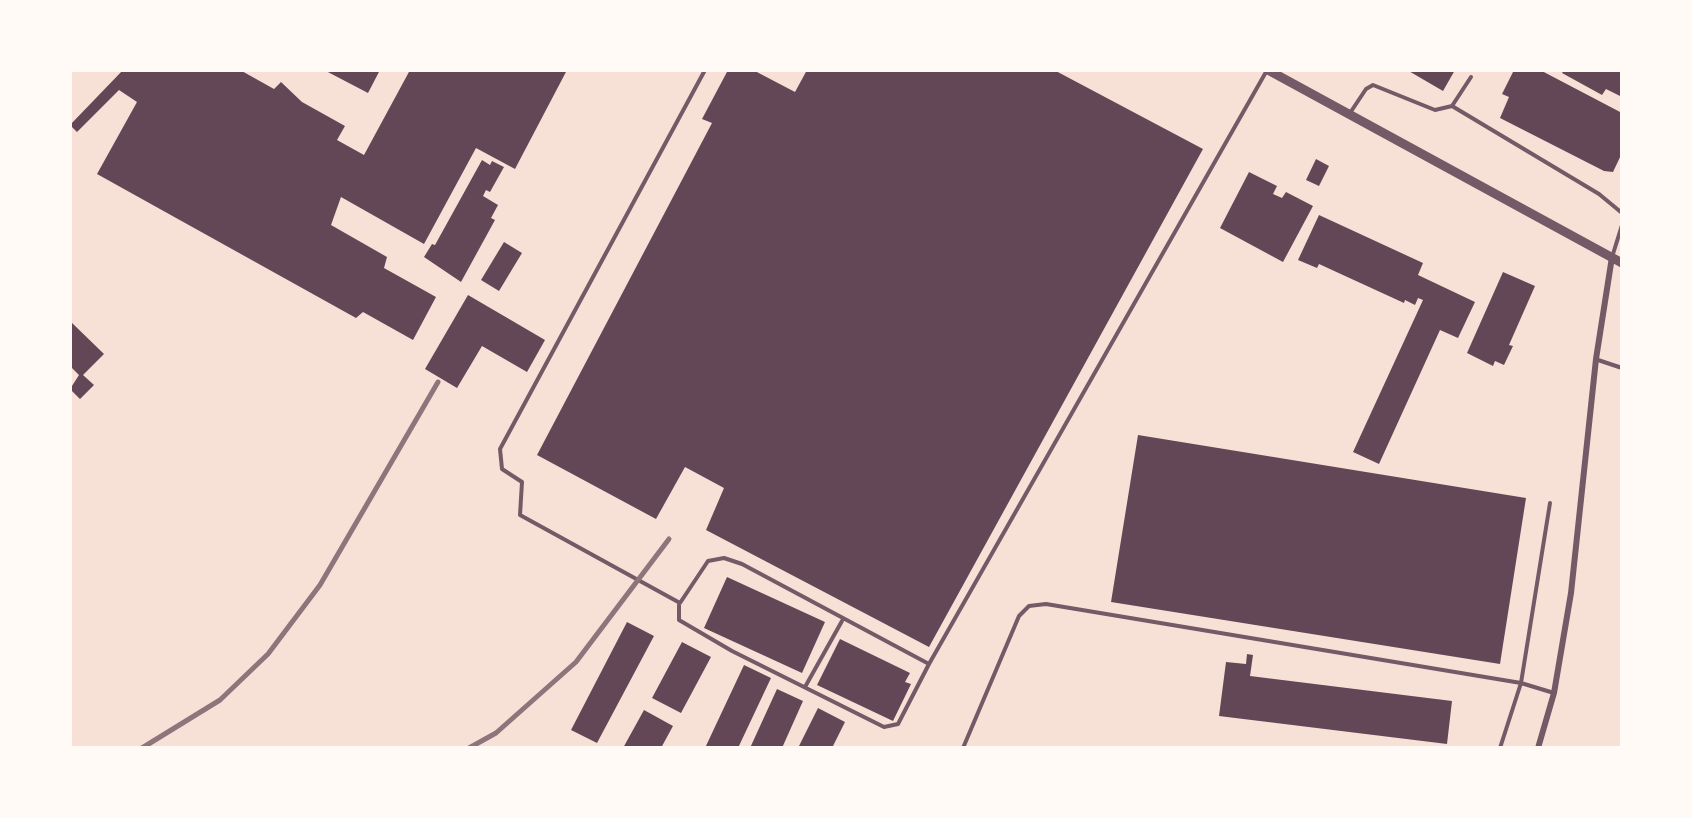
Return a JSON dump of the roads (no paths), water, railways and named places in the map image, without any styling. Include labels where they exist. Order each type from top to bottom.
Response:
[{"type":"street","points":[[1268,70],[1617,260],[1596,359],[1571,592],[1554,693],[1538,748]]},
{"type":"lane","points":[[680,603],[520,515],[522,482],[502,469],[499,458],[704,70]]},
{"type":"lane","points":[[929,664],[724,558],[708,561],[680,603],[678,620],[732,651],[862,717],[892,728],[898,724],[1268,70]]},
{"type":"lane","points":[[1350,113],[1373,84],[1435,110],[1452,106],[1471,77]]},
{"type":"lane","points":[[1452,106],[1599,194],[1622,213]]},
{"type":"lane","points":[[1617,260],[1622,225]]},
{"type":"lane","points":[[1596,359],[1622,368]]},
{"type":"lane","points":[[1500,748],[1522,683],[1550,504]]},
{"type":"lane","points":[[963,748],[1019,616],[1029,606],[1046,604],[1522,683],[1554,693]]},
{"type":"lane","points":[[806,687],[842,620]]},
{"type":"railway","points":[[142,748],[220,700],[268,654],[320,585],[438,382]]},
{"type":"railway","points":[[469,748],[496,733],[576,662],[669,539]]}]
